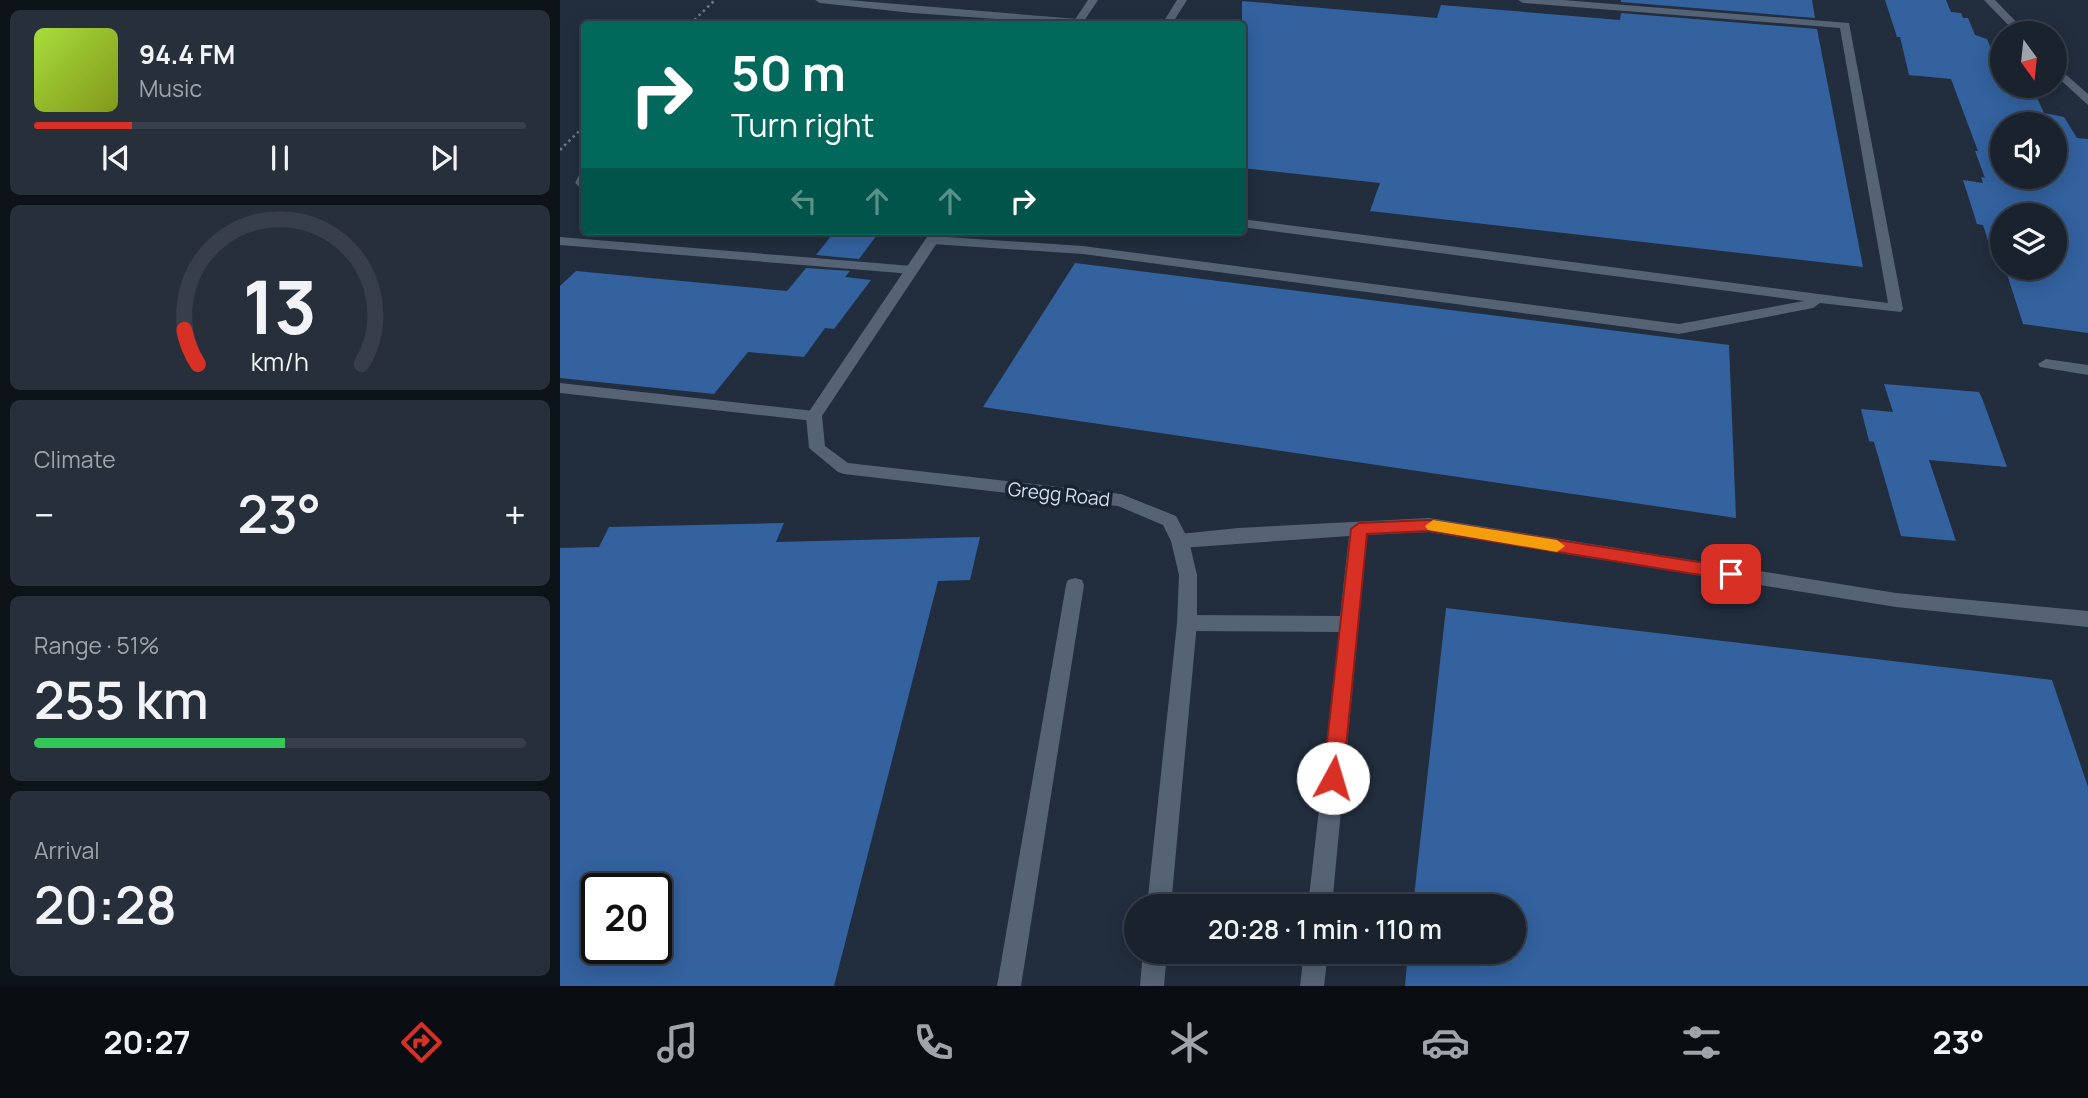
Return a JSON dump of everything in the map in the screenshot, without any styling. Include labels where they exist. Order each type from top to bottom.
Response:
[{"type":"street","points":[[820,0],[1052,21]]},
{"type":"street","points":[[1078,21],[1093,0]]},
{"type":"street","points":[[1169,21],[1182,0]]},
{"type":"street","points":[[1246,224],[1896,309],[1845,25],[1523,0]]},
{"type":"street","points":[[1989,0],[2010,21]]},
{"type":"street","points":[[2067,80],[2088,101]]},
{"type":"street","points":[[560,388],[814,416],[935,236],[1083,250],[1679,329],[1831,301]]},
{"type":"street","points":[[560,241],[912,270]]},
{"type":"street","points":[[2046,364],[2088,370]]},
{"type":"street","name":"Gregg Road","points":[[814,416],[817,448],[844,468],[1121,500],[1170,521],[1180,541],[1188,575],[1187,623],[1161,894]]},
{"type":"street","points":[[1180,541],[1238,535],[1429,526],[1896,600],[2088,619]]},
{"type":"street","points":[[1321,894],[1359,529]]},
{"type":"street","points":[[1009,986],[1075,585]]},
{"type":"street","points":[[1187,623],[1349,624]]},
{"type":"street","points":[[1152,986],[1154,964]]},
{"type":"street","points":[[1312,986],[1315,964]]},
{"type":"path","points":[[693,21],[715,0]]},
{"type":"path","points":[[560,150],[581,129]]},
{"type":"building","points":[[1812,0],[1815,18],[1621,2]]},
{"type":"building","points":[[1885,0],[1946,0],[1951,12],[1961,13],[1963,18],[1968,18],[1975,35],[1987,39],[1990,46],[1990,98],[2037,98],[2044,112],[1990,112],[1990,189],[2067,189],[2067,122],[2077,138],[2088,139],[2088,333],[2023,324],[2009,280],[2067,280],[2067,203],[1990,203],[1990,247],[1983,225],[1977,224],[1963,180],[1983,183],[1981,177],[1985,178],[1975,151],[1978,151],[1951,79],[1909,75],[1900,37],[1897,37]]},
{"type":"building","points":[[1242,1],[1437,18],[1441,5],[1620,20],[1621,13],[1817,29],[1863,267],[1370,211],[1380,183],[1246,168],[1246,21],[1242,21]]},
{"type":"building","points":[[832,235],[877,235],[859,259],[816,255]]},
{"type":"building","points":[[1075,263],[1729,345],[1736,518],[983,407]]},
{"type":"building","points":[[806,268],[850,271],[845,277],[871,280],[834,329],[825,328],[804,357],[748,352],[714,394],[560,378],[560,286],[576,271],[787,291]]},
{"type":"building","points":[[1884,384],[1979,392],[1982,398],[2007,467],[1929,460],[1956,541],[1901,536],[1874,442],[1869,441],[1861,409],[1893,412]]},
{"type":"building","points":[[784,523],[776,542],[980,537],[970,580],[938,581],[834,986],[560,986],[560,548],[599,547],[609,527]]},
{"type":"building","points":[[1446,608],[2052,680],[2088,787],[2088,986],[1405,986],[1407,964],[1526,964],[1526,894],[1414,894]]},
{"type":"slow traffic","points":[[1433,526],[1557,546]]},
{"type":"route","points":[[1333,778],[1359,529],[1429,526],[1731,574]]}]
